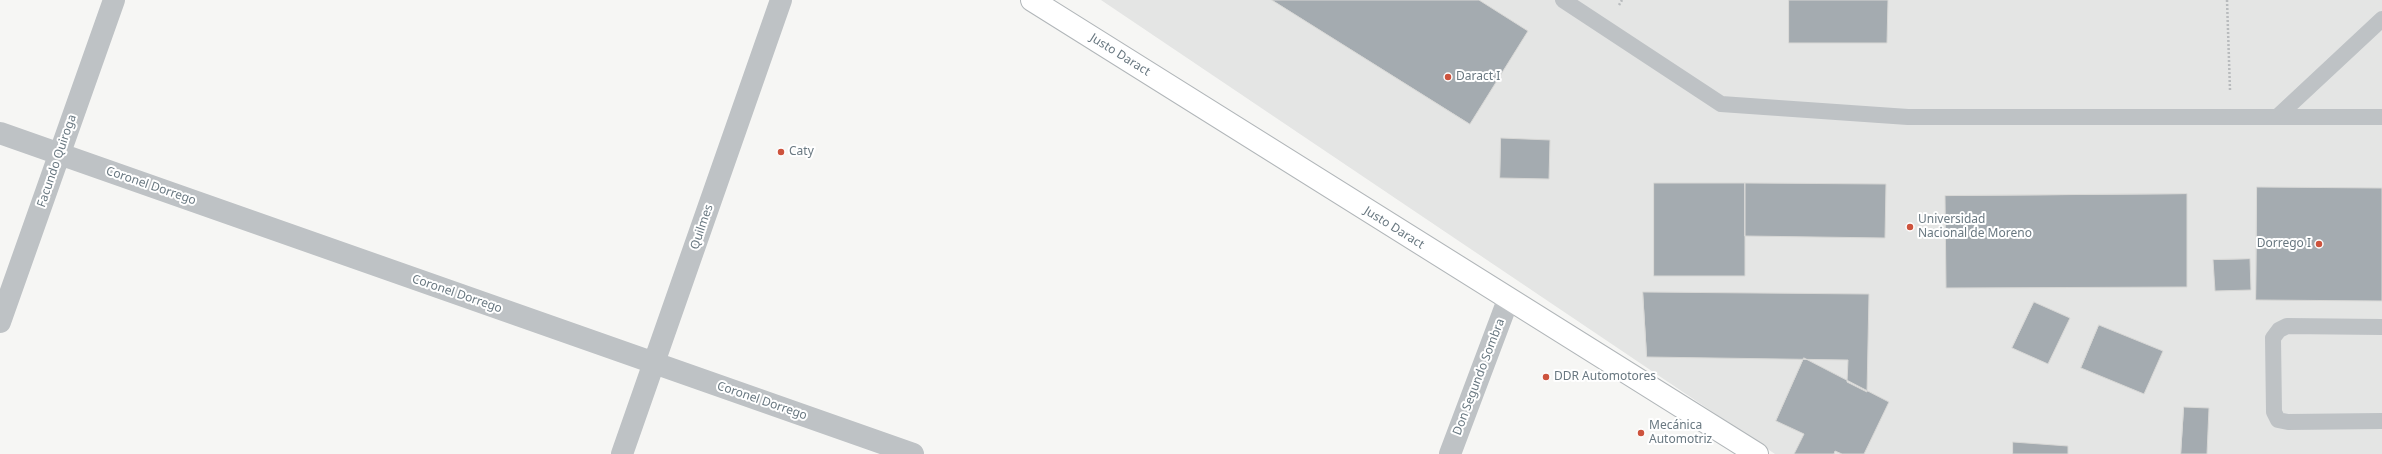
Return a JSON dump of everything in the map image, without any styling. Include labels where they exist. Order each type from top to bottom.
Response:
[{"type":"street","name":"Facundo Quiroga","points":[[0,322],[114,0]]},
{"type":"street","name":"Quilmes","points":[[622,454],[781,0]]},
{"type":"street","name":"Justo Daract","points":[[1032,0],[1508,300],[1757,454]]},
{"type":"street","name":"Coronel Dorrego","points":[[0,133],[913,454]]},
{"type":"street","name":"Don Segundo Sombra","points":[[1450,454],[1508,300]]},
{"type":"lane","points":[[1563,0],[1721,104],[1908,116],[2382,117]]},
{"type":"lane","points":[[2277,117],[2382,19]]},
{"type":"lane","points":[[2382,328],[2287,326],[2279,330],[2273,338],[2274,412],[2278,420],[2288,422],[2382,421]]},
{"type":"path","points":[[2226,0],[2231,117]]},
{"type":"shaded area","name":"Universidad Nacional de Moreno","points":[[1101,0],[2382,0],[2382,454],[1775,454]]},
{"type":"building","name":"Daract I","points":[[1272,0],[1479,0],[1528,31],[1470,124]]},
{"type":"building","points":[[1789,0],[1888,0],[1887,43],[1789,43]]},
{"type":"building","points":[[1501,138],[1550,140],[1549,179],[1500,178]]},
{"type":"building","points":[[1654,183],[1745,183],[1745,276],[1654,276]]},
{"type":"building","points":[[1745,183],[1886,184],[1885,238],[1745,236]]},
{"type":"building","name":"Dorrego I","points":[[2257,187],[2382,188],[2382,301],[2256,300]]},
{"type":"building","points":[[2187,194],[2187,287],[1946,288],[1945,196]]},
{"type":"building","points":[[2250,259],[2251,290],[2215,291],[2213,260]]},
{"type":"building","points":[[1643,292],[1869,294],[1867,392],[1847,382],[1848,360],[1647,357]]},
{"type":"building","points":[[2034,302],[2070,318],[2048,364],[2012,348]]},
{"type":"building","points":[[2099,325],[2163,351],[2144,394],[2081,368]]},
{"type":"building","points":[[1804,358],[1889,402],[1864,454],[1842,454],[1835,451],[1834,454],[1794,454],[1804,434],[1776,421]]},
{"type":"building","points":[[2184,407],[2209,408],[2207,454],[2181,454]]},
{"type":"building","points":[[2013,442],[2068,446],[2068,454],[2013,454]]},
{"type":"place","name":"Daract I","points":[[1448,77]]},
{"type":"place","name":"Caty","points":[[781,152]]},
{"type":"place","name":"Universidad Nacional de Moreno","points":[[1910,227]]},
{"type":"place","name":"Dorrego I","points":[[2319,244]]},
{"type":"place","name":"DDR Automotores","points":[[1546,377]]},
{"type":"place","name":"Mecánica Automotriz","points":[[1641,433]]}]
